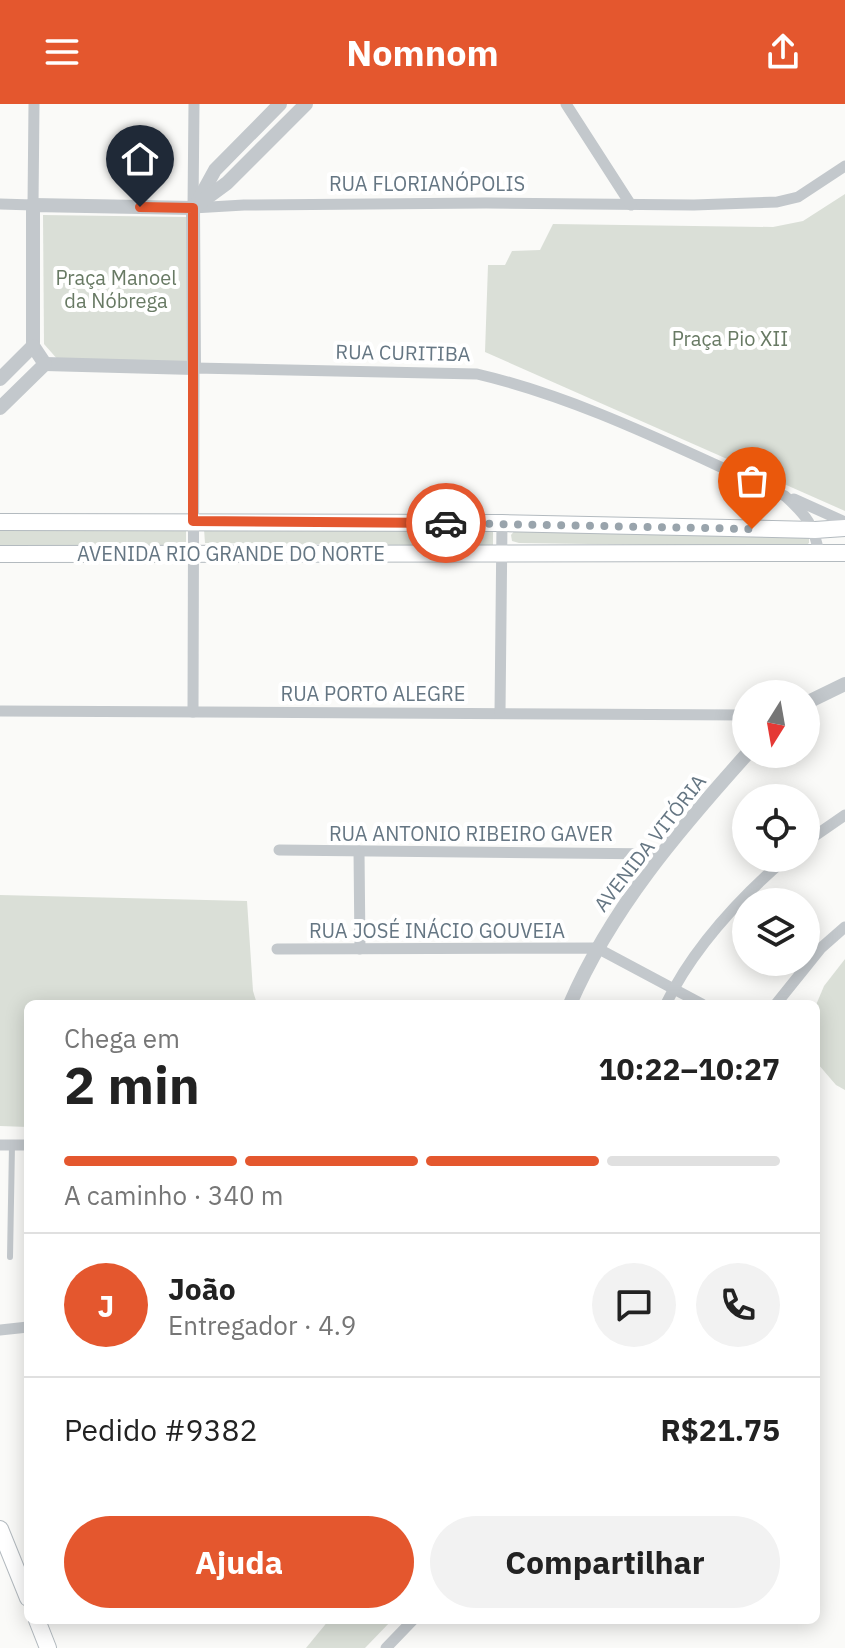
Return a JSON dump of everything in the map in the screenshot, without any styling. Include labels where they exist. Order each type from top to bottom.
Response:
[{"type":"main road","name":"AVENIDA RIO GRANDE DO NORTE","points":[[0,522],[502,523],[815,530],[845,525]]},
{"type":"main road","name":"AVENIDA RIO GRANDE DO NORTE","points":[[0,554],[845,553]]},
{"type":"main road","points":[[0,1529],[24,1588]]},
{"type":"main road","points":[[39,1624],[48,1648]]},
{"type":"street","points":[[0,408],[45,364],[33,346],[34,104]]},
{"type":"street","points":[[193,712],[194,104]]},
{"type":"street","points":[[193,208],[215,170],[280,104]]},
{"type":"street","points":[[193,208],[227,183],[306,104]]},
{"type":"street","points":[[566,104],[631,205]]},
{"type":"street","name":"RUA FLORIANÓPOLIS","points":[[0,204],[193,208],[471,203],[746,203],[791,199],[845,166]]},
{"type":"street","points":[[0,379],[33,346]]},
{"type":"street","name":"RUA CURITIBA","points":[[45,364],[477,374],[523,385],[785,496],[800,509],[815,530]]},
{"type":"street","points":[[785,496],[845,525]]},
{"type":"street","points":[[500,712],[502,523]]},
{"type":"street","points":[[815,530],[819,554]]},
{"type":"street","points":[[820,696],[845,684]]},
{"type":"street","name":"RUA PORTO ALEGRE","points":[[0,711],[732,715]]},
{"type":"street","name":"AVENIDA VITÓRIA","points":[[572,1000],[597,948],[631,894],[735,768]]},
{"type":"street","points":[[820,832],[845,815]]},
{"type":"street","name":"RUA ANTONIO RIBEIRO GAVER","points":[[279,850],[662,854]]},
{"type":"street","points":[[359,851],[360,949]]},
{"type":"street","points":[[668,1000],[730,913],[772,872]]},
{"type":"street","points":[[779,1000],[821,948],[845,927]]},
{"type":"street","points":[[597,948],[695,1000]]},
{"type":"street","name":"RUA JOSÉ INÁCIO GOUVEIA","points":[[277,949],[597,948]]},
{"type":"street","points":[[0,1330],[24,1327]]},
{"type":"street","points":[[386,1648],[409,1624]]},
{"type":"lane","points":[[6,1145],[10,1257]]},
{"type":"green space","name":"Praça Pio XII","points":[[845,194],[845,511],[485,352],[488,265],[505,265],[512,251],[540,250],[553,224],[773,227],[803,221]]},
{"type":"green space","name":"Praça Manoel da Nóbrega","points":[[43,215],[187,217],[189,364],[59,361],[44,344]]},
{"type":"green space","points":[[0,527],[186,527],[186,545],[0,545]]},
{"type":"green space","points":[[493,527],[493,546],[205,543],[204,529]]},
{"type":"green space","points":[[516,529],[809,537],[809,543],[804,547],[519,543],[512,541],[511,535]]},
{"type":"green space","points":[[0,895],[247,901],[256,1000],[24,1000],[24,1127],[0,1126]]},
{"type":"green space","points":[[845,959],[845,1090],[836,1085],[820,1066],[818,1000],[824,986]]},
{"type":"green space","points":[[326,1624],[388,1624],[365,1648],[306,1648]]},
{"type":"way so far","points":[[446,523],[752,529]]},
{"type":"route","points":[[140,207],[193,208],[193,521],[446,523]]}]
